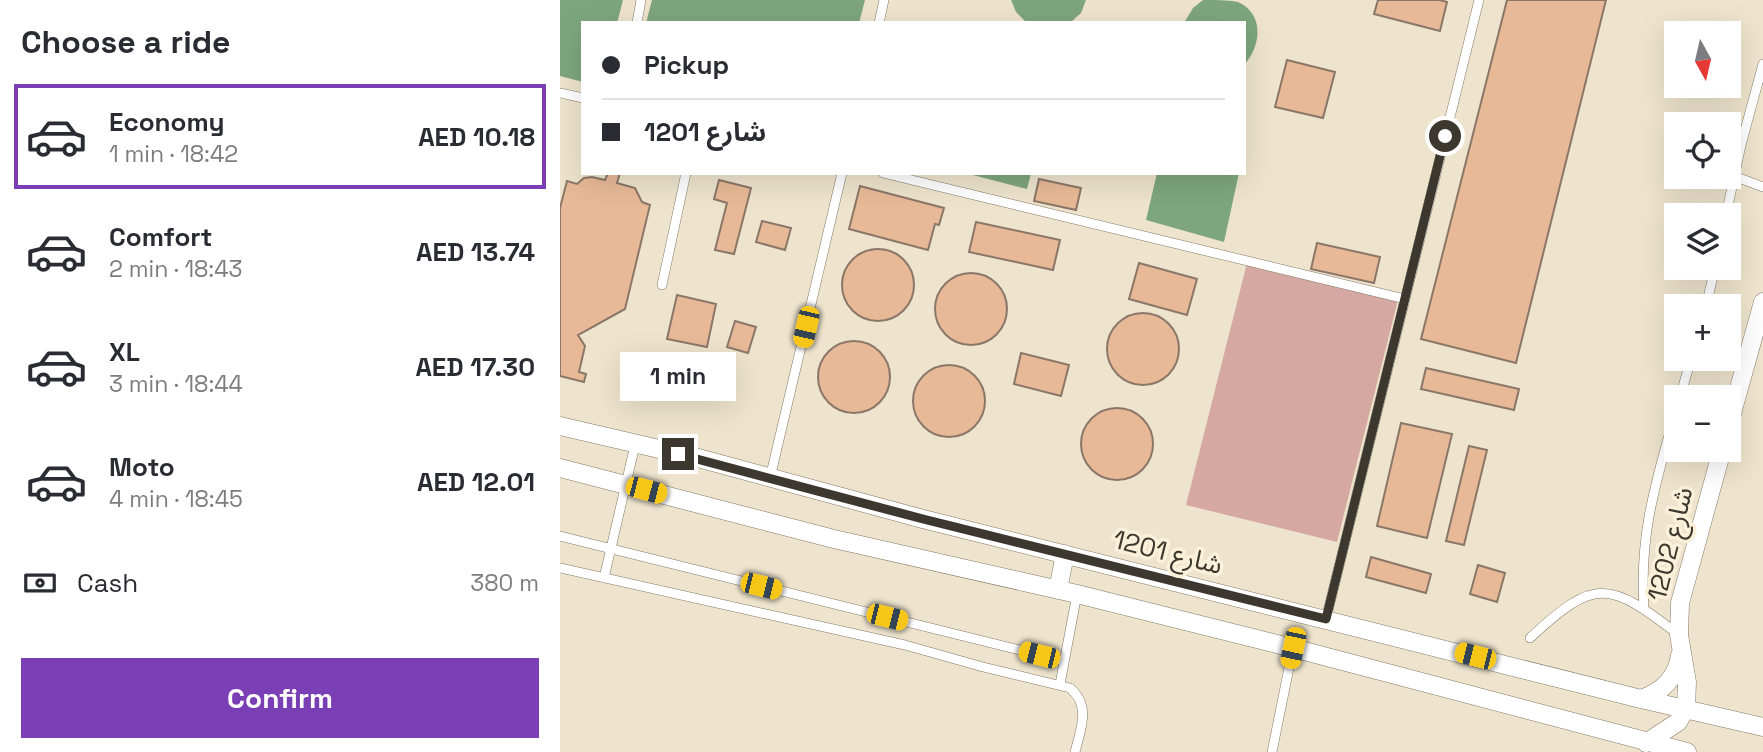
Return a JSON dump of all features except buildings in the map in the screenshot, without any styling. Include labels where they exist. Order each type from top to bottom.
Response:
[{"type":"street","points":[[1740,385],[1763,302]]},
{"type":"street","name":"شارع 1201","points":[[560,426],[698,458],[1065,554],[1641,699],[1763,727]]},
{"type":"street","name":"شارع 1202","points":[[1641,699],[1661,690],[1669,682],[1679,663],[1679,619],[1683,587],[1719,462]]},
{"type":"street","points":[[560,468],[834,539],[1077,594],[1293,648],[1686,752]]},
{"type":"street","points":[[1058,590],[1065,554]]},
{"type":"street","name":"شارع 1202","points":[[1680,643],[1687,682],[1686,708]]},
{"type":"street","points":[[1646,743],[1678,722],[1686,708]]},
{"type":"lane","points":[[636,21],[641,0]]},
{"type":"lane","points":[[879,21],[884,0]]},
{"type":"lane","points":[[1326,619],[1479,0]]},
{"type":"lane","points":[[1741,149],[1763,64]]},
{"type":"lane","points":[[560,93],[581,98]]},
{"type":"lane","points":[[662,285],[686,175]]},
{"type":"lane","points":[[770,478],[842,175]]},
{"type":"lane","points":[[891,175],[1405,299]]},
{"type":"lane","points":[[1741,179],[1763,187]]},
{"type":"lane","points":[[604,578],[635,445]]},
{"type":"lane","points":[[1644,609],[1644,536],[1664,454]]},
{"type":"lane","points":[[560,536],[1064,661]]},
{"type":"lane","points":[[560,568],[905,645],[983,667],[1060,684],[1079,695],[1083,704],[1084,715],[1075,752]]},
{"type":"lane","points":[[1060,684],[1077,594]]},
{"type":"lane","points":[[1530,639],[1575,600],[1593,594],[1611,594],[1629,599],[1644,609],[1680,643]]},
{"type":"lane","points":[[1272,752],[1293,648]]},
{"type":"shaded area","points":[[560,0],[623,0],[618,21],[581,21],[581,81],[560,76]]},
{"type":"shaded area","points":[[652,0],[865,0],[860,21],[647,21]]},
{"type":"shaded area","points":[[1011,0],[1086,0],[1081,13],[1072,21],[1025,21],[1016,12]]},
{"type":"shaded area","points":[[1203,0],[1238,2],[1247,7],[1253,14],[1258,31],[1254,49],[1246,63],[1246,21],[1185,21],[1193,8]]},
{"type":"shaded area","points":[[973,175],[1030,175],[1027,189]]},
{"type":"shaded area","points":[[1157,175],[1239,175],[1224,242],[1146,220]]},
{"type":"shaded area","points":[[1247,263],[1398,300],[1337,542],[1186,505]]},
{"type":"route","points":[[678,454],[923,519],[1326,619],[1445,136]]}]
